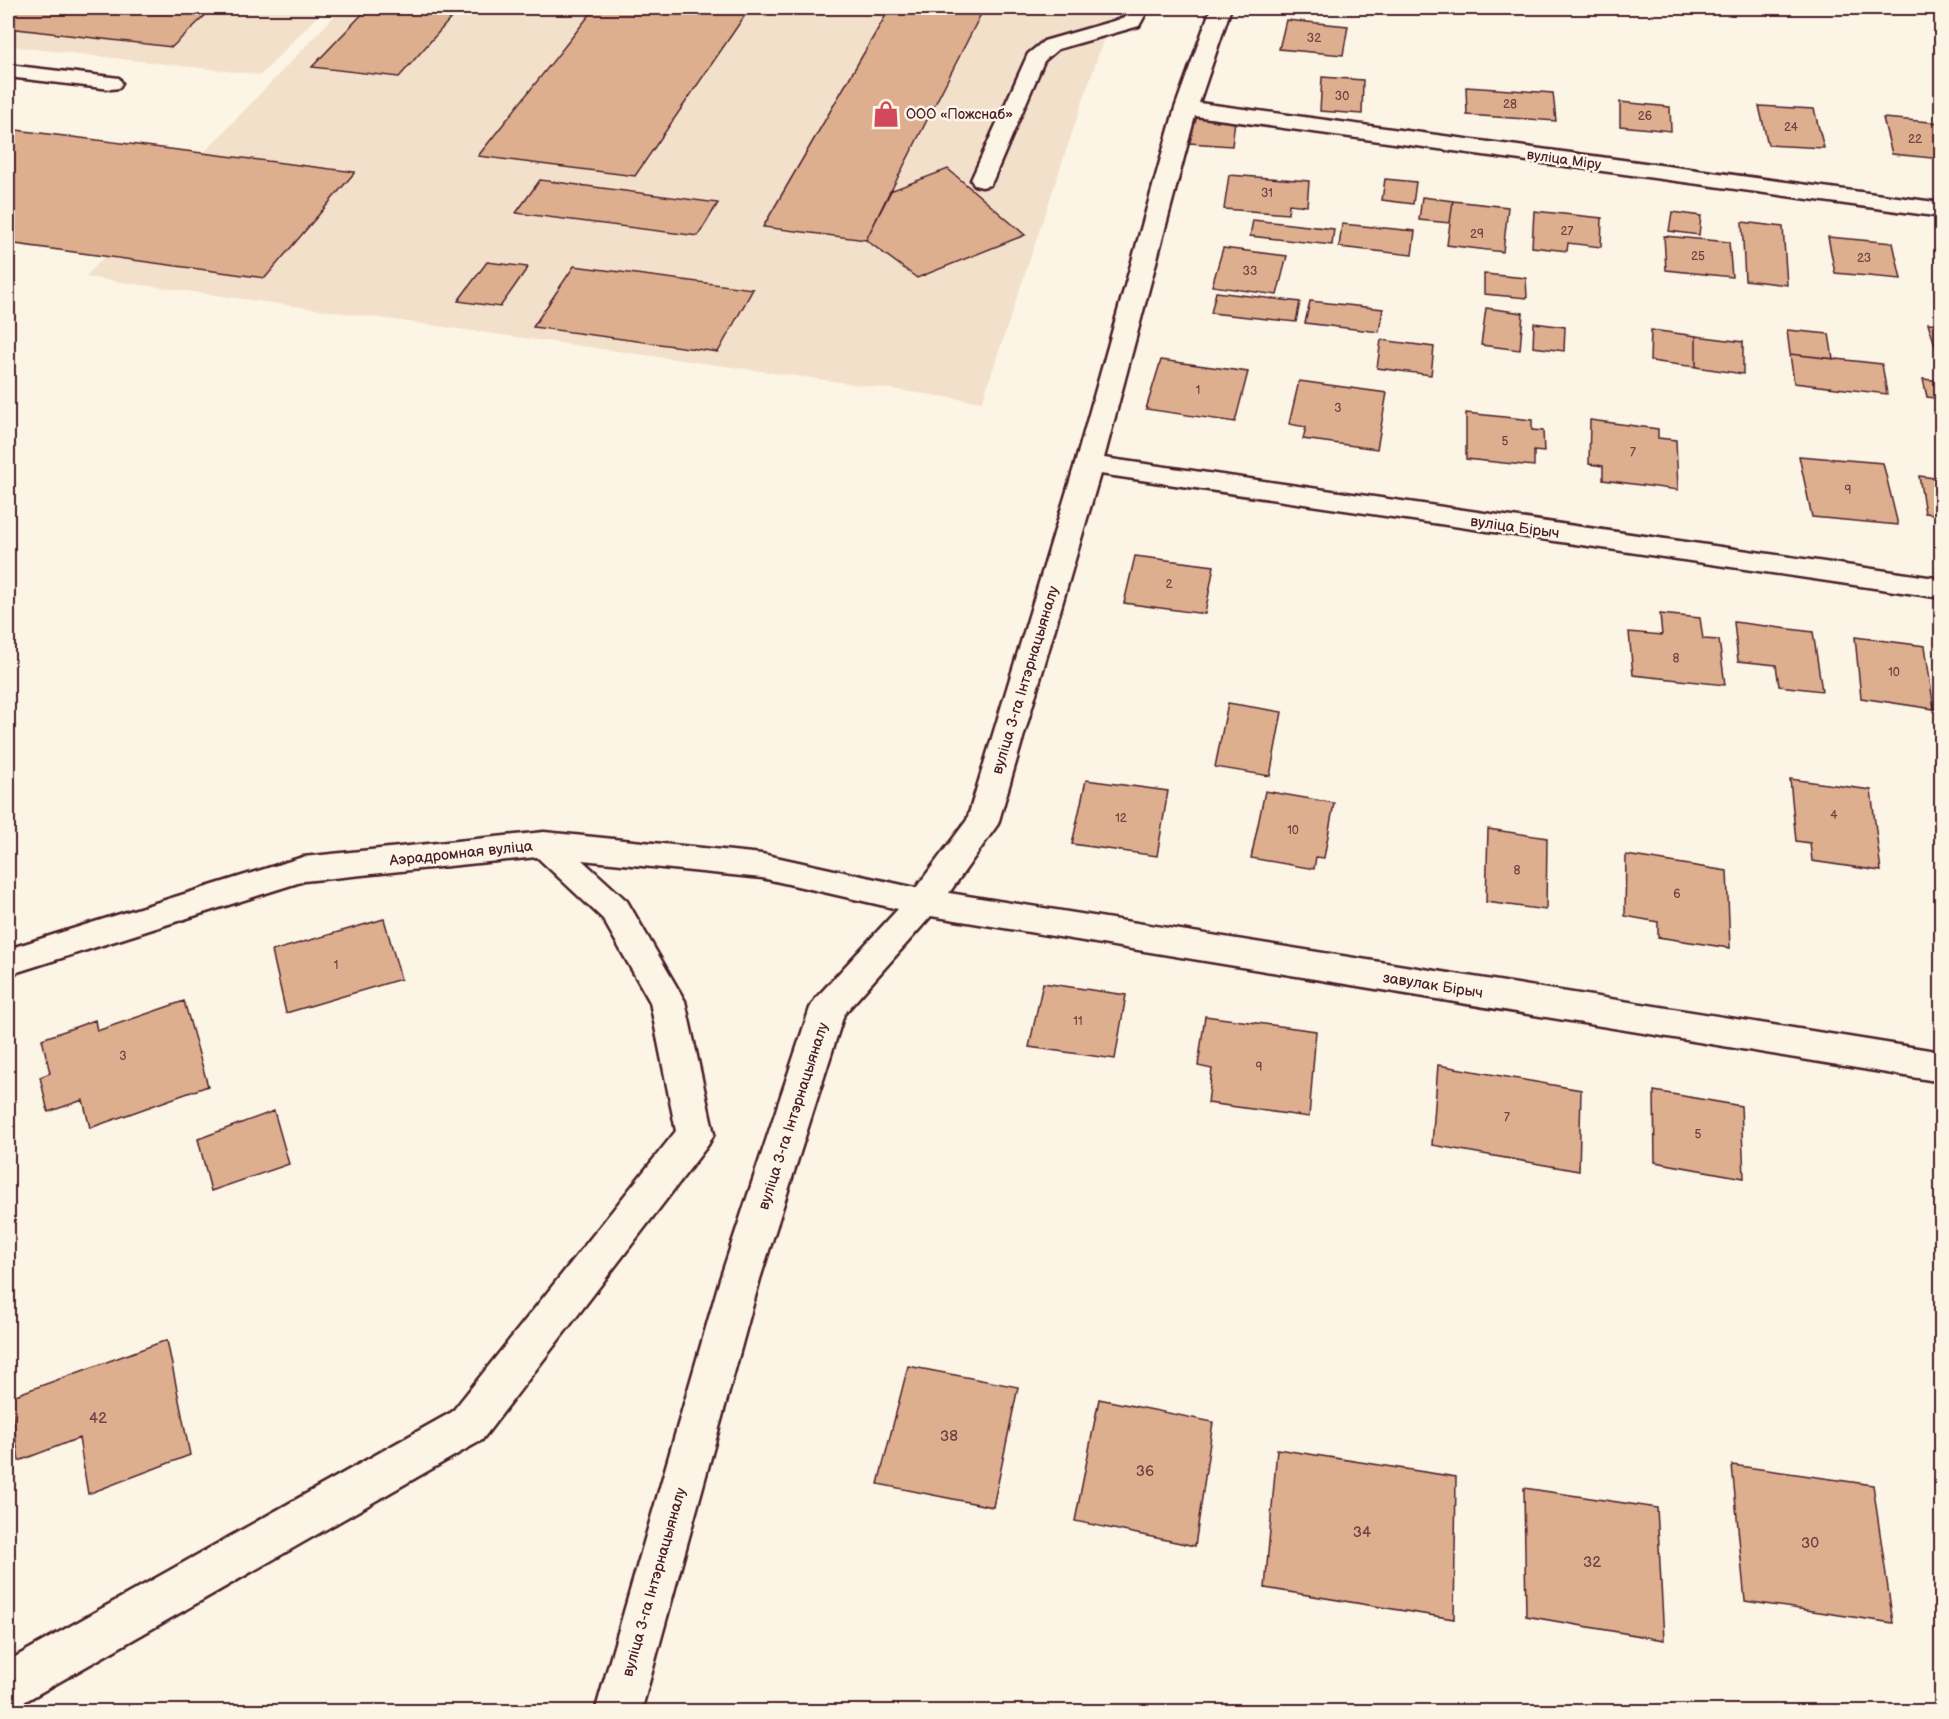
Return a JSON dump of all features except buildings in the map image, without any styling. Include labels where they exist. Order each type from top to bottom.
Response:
[{"type":"street","points":[[982,180],[1035,58],[1051,45],[1132,22],[1139,8]]},
{"type":"street","name":"вуліца 3-га Інтэрнацыяналу","points":[[618,1712],[740,1279],[828,1008],[924,902],[982,824],[1089,465],[1186,108],[1221,8]]},
{"type":"street","points":[[8,71],[111,83]]},
{"type":"street","name":"вуліца Міру","points":[[1186,108],[1941,210]]},
{"type":"street","name":"вуліца Бірыч","points":[[1089,465],[1941,589]]},
{"type":"street","points":[[8,1686],[467,1426],[695,1134],[667,1001],[615,910],[544,844]]},
{"type":"street","name":"Аэрадромная вуліца","points":[[8,962],[303,869],[544,844],[762,866],[924,902]]},
{"type":"street","name":"завулак Бірыч","points":[[924,902],[1941,1067]]},
{"type":"shaded area","points":[[8,8],[325,8],[261,75],[8,46]]},
{"type":"shaded area","points":[[342,8],[1114,8],[982,402],[85,277]]},
{"type":"place","name":"ООО «Пожснаб»","points":[[886,114]]}]
